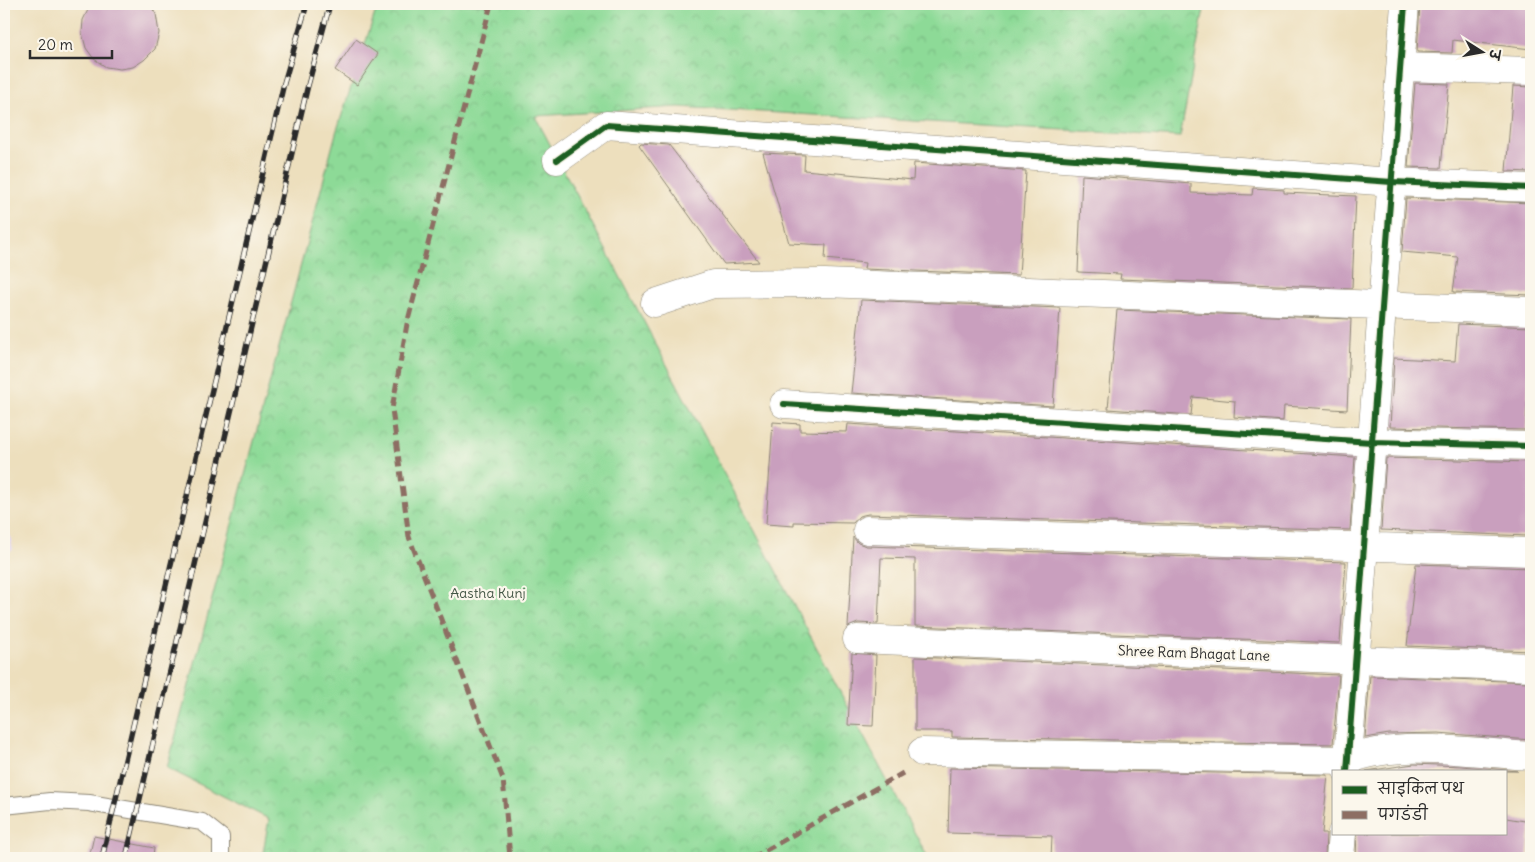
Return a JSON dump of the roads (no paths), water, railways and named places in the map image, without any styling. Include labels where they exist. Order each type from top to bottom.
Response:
[{"type":"street","points":[[1347,765],[1405,4]]},
{"type":"street","points":[[1400,67],[1531,71]]},
{"type":"street","points":[[557,160],[606,125],[1392,182],[1531,188]]},
{"type":"street","points":[[655,303],[714,284],[825,283],[1531,311]]},
{"type":"street","points":[[784,404],[1372,442],[1531,446]]},
{"type":"street","points":[[867,530],[1531,552]]},
{"type":"street","name":"Shree Ram Bhagat Lane","points":[[857,638],[1531,667]]},
{"type":"street","points":[[922,752],[1347,765],[1366,752],[1394,748],[1531,756]]},
{"type":"street","points":[[1340,858],[1342,834]]},
{"type":"lane","points":[[4,806],[50,801],[89,803],[202,822],[220,837],[221,858]]},
{"type":"railway","points":[[102,858],[284,83],[307,4]]},
{"type":"railway","points":[[126,858],[307,89],[330,4]]},
{"type":"park label","name":"Aastha Kunj","points":[[488,593]]}]
